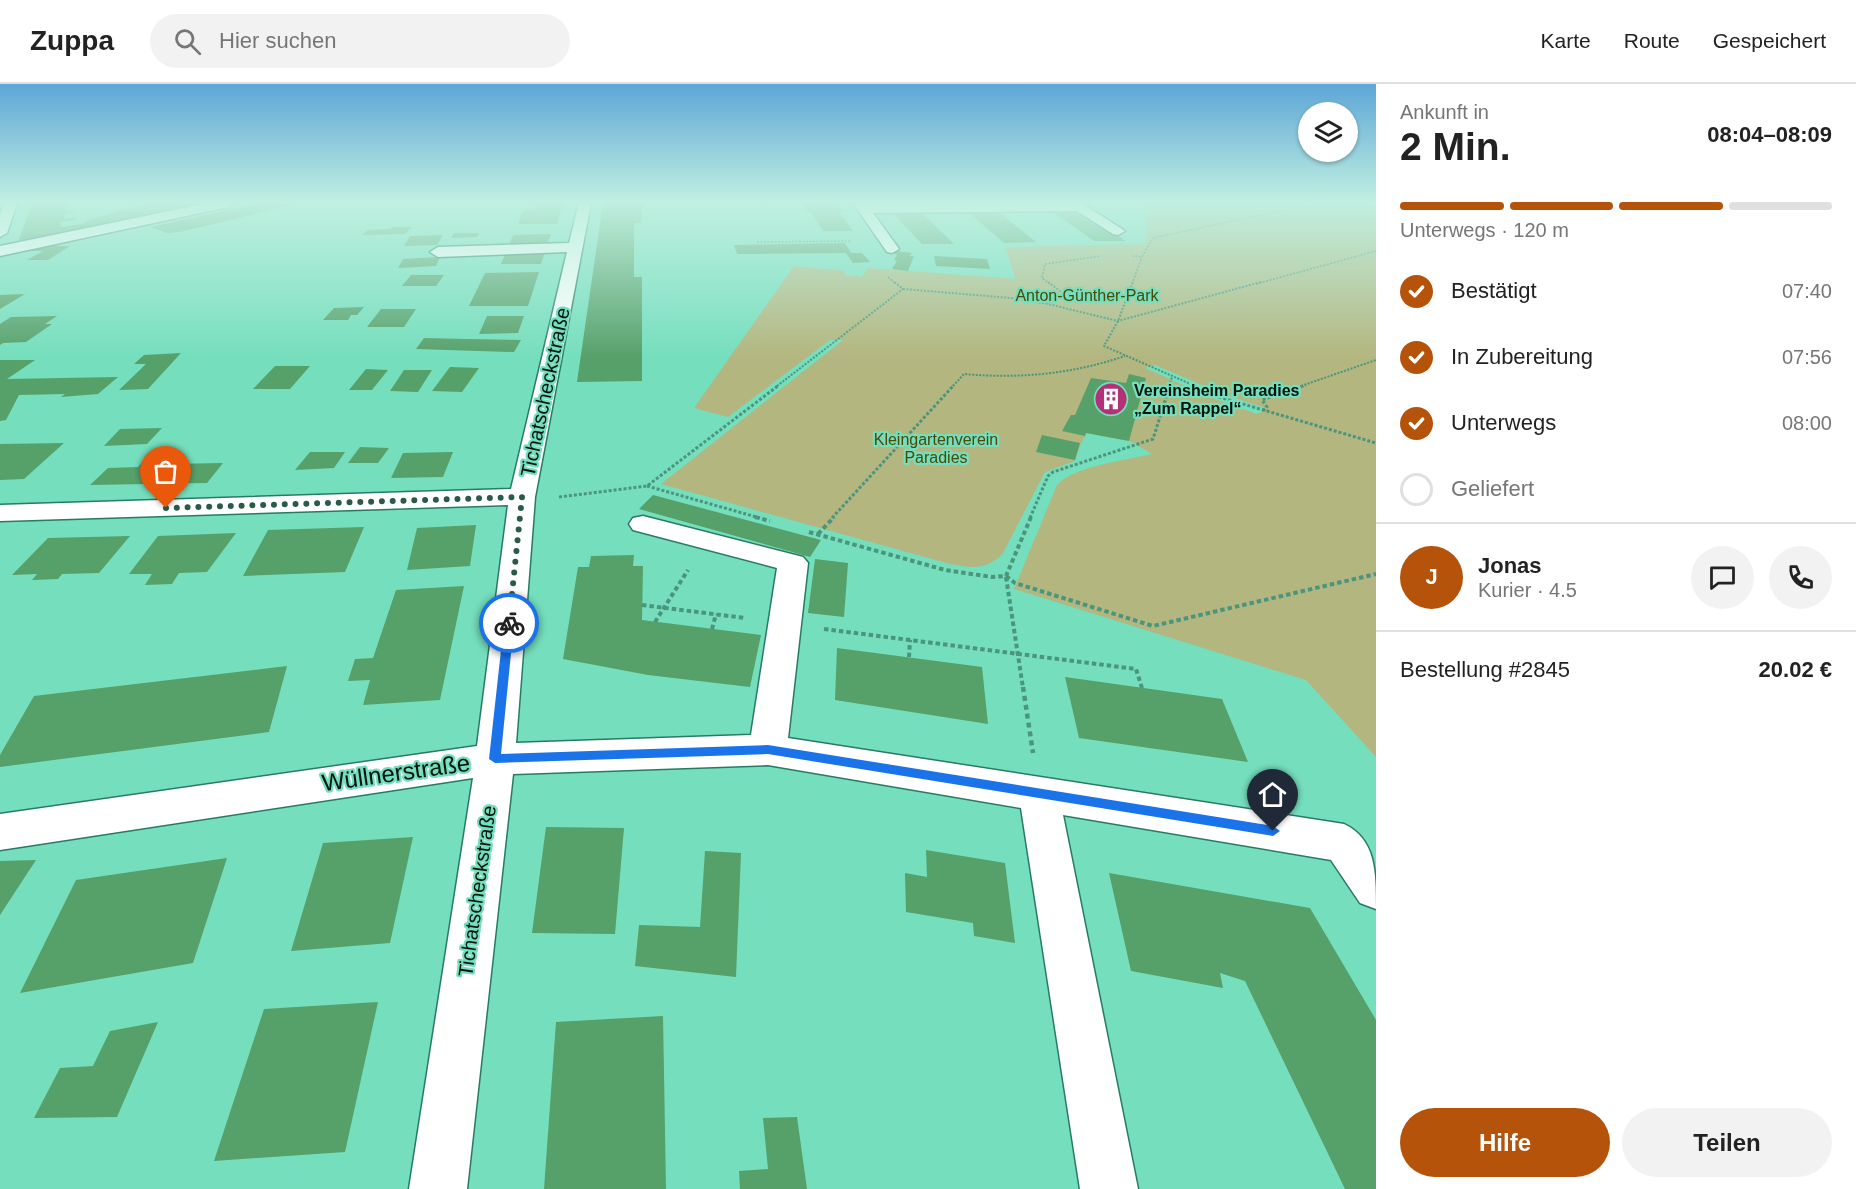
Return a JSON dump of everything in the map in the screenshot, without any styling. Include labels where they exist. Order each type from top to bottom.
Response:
[{"type":"street","name":"Tichatscheckstraße","points":[[438,1189],[495,759],[522,497],[574,255]]},
{"type":"street","points":[[0,513],[522,497]]},
{"type":"street","points":[[643,524],[793,563],[768,750]]},
{"type":"street","name":"Wüllnerstraße","points":[[0,832],[495,759],[768,750],[1344,843],[1376,888]]},
{"type":"street","points":[[1039,792],[1109,1189]]},
{"type":"path","points":[[886,255],[880,270],[903,289],[1011,298],[1048,304],[1118,321],[1363,255]]},
{"type":"path","points":[[1048,304],[1060,291],[1042,278],[1046,264],[1074,258],[1108,256]]},
{"type":"path","points":[[1125,256],[1142,257],[1118,321],[1104,346],[1219,397],[1376,443]]},
{"type":"path","points":[[647,486],[903,289]]},
{"type":"path","points":[[818,534],[964,374],[993,377],[1033,376],[1079,371],[1126,356]]},
{"type":"path","points":[[1263,411],[1267,406],[1262,400],[1376,360]]},
{"type":"path","points":[[1039,792],[1006,576],[1048,476],[1053,472],[1103,454],[1153,439],[1172,377]]},
{"type":"path","points":[[522,497],[575,496],[647,486],[773,522]]},
{"type":"path","points":[[807,531],[945,570],[992,577],[1006,576],[1015,583],[1153,626],[1376,574]]},
{"type":"path","points":[[655,622],[707,540]]},
{"type":"path","points":[[642,605],[1136,669],[1142,688]]},
{"type":"path","points":[[712,629],[716,614]]},
{"type":"path","points":[[909,657],[910,640]]},
{"type":"green space","points":[[1008,255],[1376,255],[1376,757],[1306,680],[1014,589],[1057,485],[1065,478],[1088,468],[1152,454],[1130,441],[1087,433],[1075,461],[1045,472],[1002,555],[978,567],[950,564],[661,484],[843,340],[830,340],[728,417],[694,408],[794,266],[846,271],[844,275],[862,277],[868,268],[1016,279]],"holes":[[[1155,365],[1228,396],[1263,407],[1263,411],[1257,414],[1215,399],[1145,368]]]},
{"type":"building","points":[[37,255],[57,255],[48,260],[27,260]]},
{"type":"building","points":[[505,255],[544,255],[541,264],[501,264]]},
{"type":"building","points":[[596,255],[634,255],[634,277],[642,277],[642,381],[577,382]]},
{"type":"building","points":[[847,255],[863,255],[870,262],[853,263]]},
{"type":"building","points":[[897,255],[914,256],[908,271],[892,269],[897,261],[894,260]]},
{"type":"building","points":[[934,256],[987,259],[990,269],[936,266]]},
{"type":"building","points":[[440,257],[436,266],[398,268],[403,259]]},
{"type":"building","points":[[539,272],[528,306],[469,306],[485,273]]},
{"type":"building","points":[[411,275],[444,275],[436,286],[402,286]]},
{"type":"building","points":[[25,294],[0,309],[0,295]]},
{"type":"building","points":[[364,307],[357,315],[351,315],[348,320],[323,320],[334,308]]},
{"type":"building","points":[[381,309],[416,309],[404,327],[367,327]]},
{"type":"building","points":[[57,316],[45,324],[52,324],[26,342],[0,345],[0,324],[11,317]]},
{"type":"building","points":[[487,316],[524,316],[518,333],[479,334]]},
{"type":"building","points":[[424,338],[521,340],[514,352],[416,349]]},
{"type":"building","points":[[181,353],[148,389],[119,390],[146,364],[134,364],[144,355]]},
{"type":"building","points":[[0,360],[35,360],[7,379],[118,377],[98,394],[61,397],[65,394],[19,395],[6,420],[0,421]]},
{"type":"building","points":[[275,366],[310,366],[290,389],[253,389]]},
{"type":"building","points":[[450,367],[479,368],[462,392],[432,391]]},
{"type":"building","points":[[366,369],[388,370],[372,390],[349,390]]},
{"type":"building","points":[[404,370],[432,370],[418,392],[390,391]]},
{"type":"building","name":"Vereinsheim Paradies „Zum Rappel“","points":[[1129,374],[1146,378],[1129,441],[1062,431],[1071,415],[1075,415],[1091,378],[1126,383]]},
{"type":"building","points":[[162,428],[147,444],[104,446],[120,429]]},
{"type":"building","points":[[1042,435],[1080,443],[1075,460],[1036,452]]},
{"type":"building","points":[[64,443],[24,479],[0,480],[0,444]]},
{"type":"building","points":[[360,447],[389,448],[378,463],[348,463]]},
{"type":"building","points":[[310,452],[345,452],[334,468],[295,470]]},
{"type":"building","points":[[453,452],[443,477],[391,478],[403,453]]},
{"type":"building","points":[[176,458],[170,464],[223,463],[207,483],[90,485],[108,468],[138,467],[145,459]]},
{"type":"building","points":[[653,495],[821,540],[810,557],[639,509]]},
{"type":"building","points":[[476,525],[470,566],[407,570],[417,528]]},
{"type":"building","points":[[364,527],[345,572],[243,576],[268,530]]},
{"type":"building","points":[[236,533],[207,572],[179,573],[172,584],[145,585],[152,574],[129,574],[158,536]]},
{"type":"building","points":[[130,536],[99,573],[62,574],[58,579],[32,580],[37,574],[12,575],[48,538]]},
{"type":"building","points":[[634,555],[633,566],[643,566],[642,620],[761,635],[750,687],[648,675],[563,659],[578,567],[589,567],[591,556]]},
{"type":"building","points":[[815,559],[848,563],[844,617],[808,613]]},
{"type":"building","points":[[464,586],[440,700],[363,705],[370,680],[348,681],[355,659],[373,658],[396,590]]},
{"type":"building","points":[[837,648],[982,667],[988,724],[835,700]]},
{"type":"building","points":[[287,666],[269,732],[0,767],[0,755],[34,696]]},
{"type":"building","points":[[1065,677],[1222,699],[1248,762],[1079,738]]},
{"type":"building","points":[[546,827],[624,828],[615,934],[532,933]]},
{"type":"building","points":[[413,837],[390,943],[291,951],[323,843]]},
{"type":"building","points":[[926,850],[1005,863],[1015,943],[974,936],[973,923],[906,912],[905,873],[927,877]]},
{"type":"building","points":[[705,851],[741,853],[736,977],[635,966],[639,925],[700,927]]},
{"type":"building","points":[[227,858],[193,963],[20,993],[76,880]]},
{"type":"building","points":[[36,860],[0,915],[0,861]]},
{"type":"building","points":[[1109,873],[1310,908],[1376,1020],[1376,1189],[1345,1189],[1245,981],[1220,973],[1223,988],[1131,971]]},
{"type":"building","points":[[378,1002],[345,1152],[214,1161],[264,1009]]},
{"type":"building","points":[[663,1016],[666,1189],[544,1189],[556,1022]]},
{"type":"building","points":[[158,1022],[117,1117],[34,1118],[60,1068],[93,1066],[110,1031]]},
{"type":"building","points":[[797,1117],[807,1189],[740,1189],[739,1171],[768,1169],[763,1118]]},
{"type":"way so far","points":[[166,508],[522,497],[509,623]]},
{"type":"place","name":"Vereinsheim Paradies „Zum Rappel“","points":[[1111,399]]},
{"type":"route","points":[[509,623],[495,759],[768,750],[1273,831]]},
{"type":"park label","name":"Anton-Günther-Park","points":[[1087,295]]},
{"type":"park label","name":"Kleingartenverein Paradies","points":[[936,448]]}]
